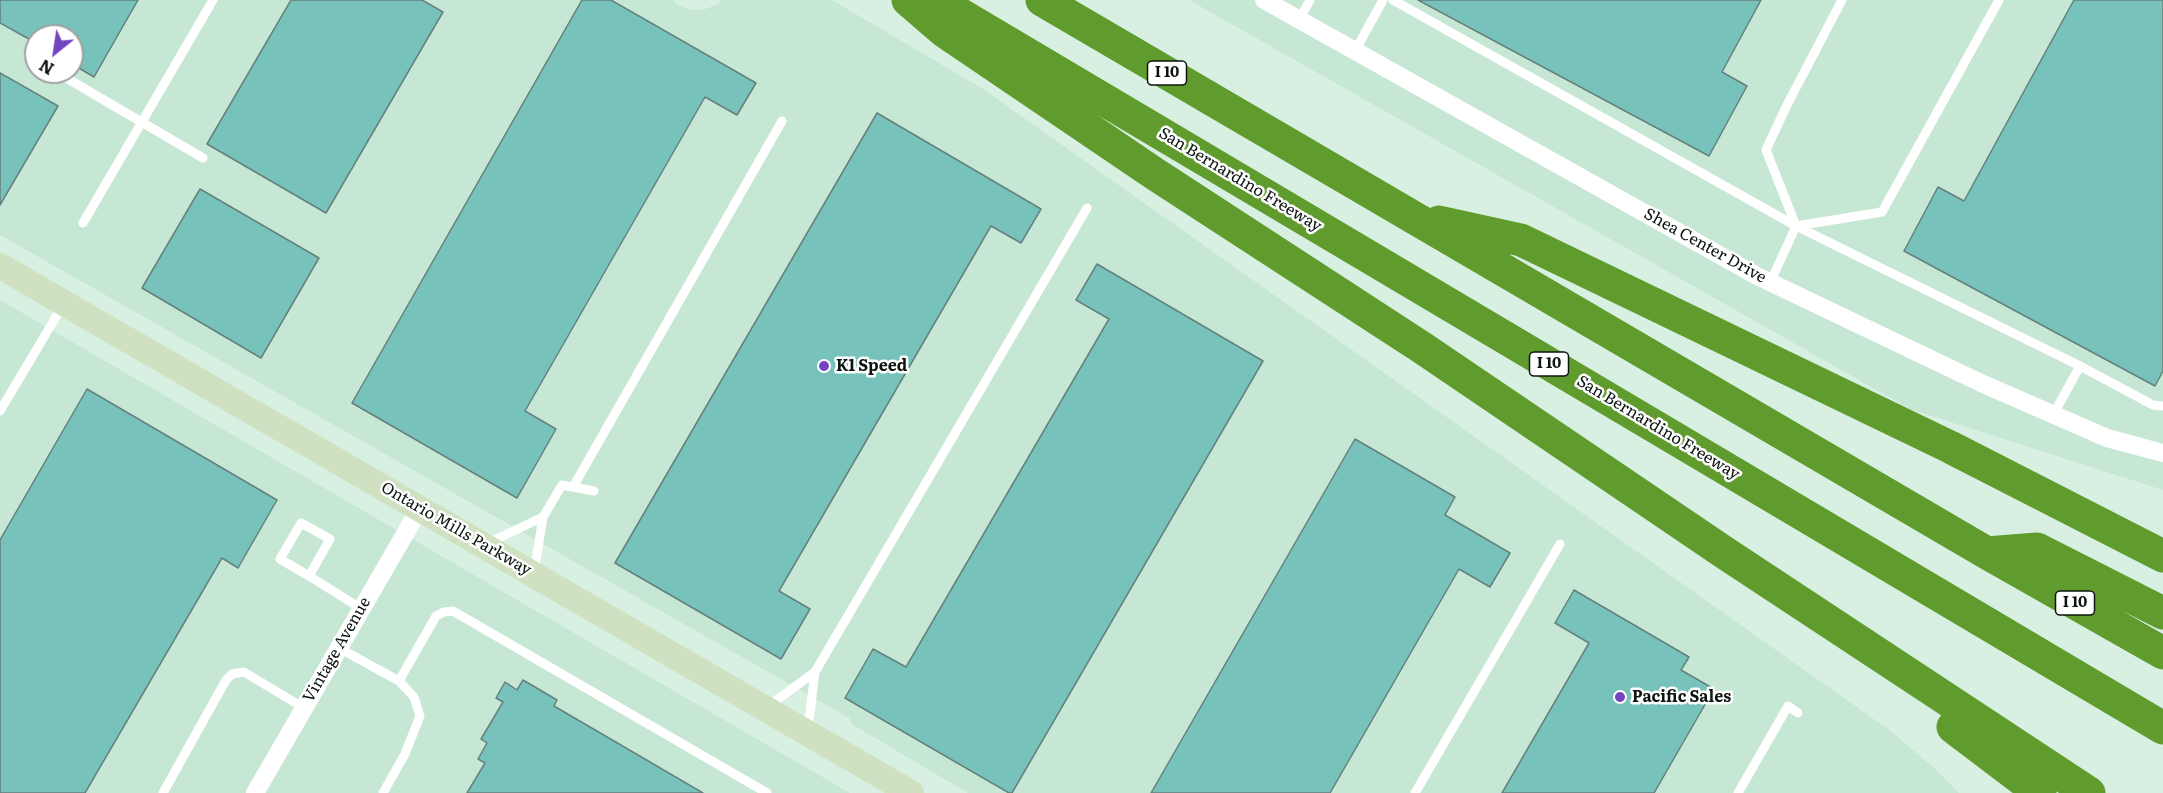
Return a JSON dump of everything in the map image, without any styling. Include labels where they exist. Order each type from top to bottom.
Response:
[{"type":"highway","points":[[908,0],[944,31],[1136,161],[1421,347],[1725,553],[2090,793]]},
{"type":"highway","name":"San Bernardino Freeway","points":[[936,0],[2163,728]]},
{"type":"highway","name":"I 10","points":[[1042,0],[1987,553],[2163,653]]},
{"type":"highway","points":[[1410,216],[1521,240],[1950,447],[2163,556]]},
{"type":"highway","points":[[1987,553],[2037,549],[2163,613]]},
{"type":"highway","points":[[1725,553],[2040,793]]},
{"type":"main road","name":"Ontario Mills Parkway","points":[[0,266],[911,793]]},
{"type":"street","name":"Shea Center Drive","points":[[1264,0],[1770,283],[2053,415],[2107,438],[2163,453]]},
{"type":"street","name":"Vintage Avenue","points":[[255,793],[420,508]]},
{"type":"lane","points":[[83,222],[213,0]]},
{"type":"lane","points":[[1299,20],[1310,0]]},
{"type":"lane","points":[[1355,51],[1383,0]]},
{"type":"lane","points":[[1393,0],[1796,226],[2080,366],[2153,405],[2163,406]]},
{"type":"lane","points":[[1770,283],[1796,226],[1766,150],[1842,0]]},
{"type":"lane","points":[[1796,226],[1882,213],[1904,168],[1999,0]]},
{"type":"lane","points":[[76,84],[203,158]]},
{"type":"lane","points":[[573,487],[782,121]]},
{"type":"lane","points":[[807,733],[815,672],[1087,208]]},
{"type":"lane","points":[[0,411],[64,303]]},
{"type":"lane","points":[[2053,415],[2080,366]]},
{"type":"lane","points":[[533,574],[543,517],[562,485],[594,491]]},
{"type":"lane","points":[[484,545],[543,517]]},
{"type":"lane","points":[[309,576],[330,540],[301,523],[280,559],[362,609]]},
{"type":"lane","points":[[1415,793],[1560,544]]},
{"type":"lane","points":[[399,681],[436,616],[453,611],[767,793]]},
{"type":"lane","points":[[339,648],[399,681],[414,697],[420,716],[405,754],[383,793]]},
{"type":"lane","points":[[163,793],[226,680],[232,674],[244,672],[304,708]]},
{"type":"lane","points":[[765,708],[815,672]]},
{"type":"lane","points":[[1738,793],[1788,706],[1798,713]]},
{"type":"shaded area","points":[[0,0],[673,0],[689,9],[703,10],[722,0],[832,0],[983,89],[1892,732],[1959,793],[968,793],[853,725],[849,718],[0,235]]},
{"type":"shaded area","points":[[1189,0],[2163,0],[2163,490],[1910,409]]},
{"type":"shaded area","points":[[0,300],[850,793],[0,793]]},
{"type":"building","points":[[0,0],[138,0],[94,77],[84,71],[84,24],[24,24],[24,36],[0,23]]},
{"type":"building","points":[[291,0],[422,0],[443,12],[326,213],[207,144]]},
{"type":"building","points":[[582,0],[611,0],[756,83],[737,115],[705,97],[525,411],[556,429],[517,498],[352,403]]},
{"type":"building","points":[[1418,0],[1761,0],[1722,72],[1747,86],[1709,156]]},
{"type":"building","points":[[2074,0],[2163,0],[2163,371],[2155,386],[1904,251],[1938,187],[1964,201]]},
{"type":"building","points":[[0,73],[58,106],[0,205]]},
{"type":"building","points":[[877,113],[1041,209],[1021,243],[991,226],[779,591],[810,609],[781,659],[615,563]]},
{"type":"building","points":[[200,189],[319,258],[261,358],[142,288]]},
{"type":"building","points":[[1097,264],[1263,361],[1012,793],[1009,793],[845,698],[873,649],[906,667],[1109,319],[1076,300]]},
{"type":"building","points":[[87,389],[277,500],[238,568],[222,558],[85,793],[0,793],[0,540]]},
{"type":"building","points":[[1355,439],[1455,497],[1445,515],[1510,553],[1490,587],[1459,569],[1330,793],[1151,793]]},
{"type":"building","points":[[1574,590],[1689,657],[1681,670],[1714,689],[1654,793],[1502,793],[1589,643],[1555,623]]},
{"type":"building","points":[[523,680],[557,700],[554,706],[703,793],[467,793],[485,763],[478,759],[487,743],[481,739],[503,702],[496,698],[505,682],[517,690]]},
{"type":"place","name":"K1 Speed","points":[[824,366]]},
{"type":"place","name":"Pacific Sales","points":[[1620,697]]}]
